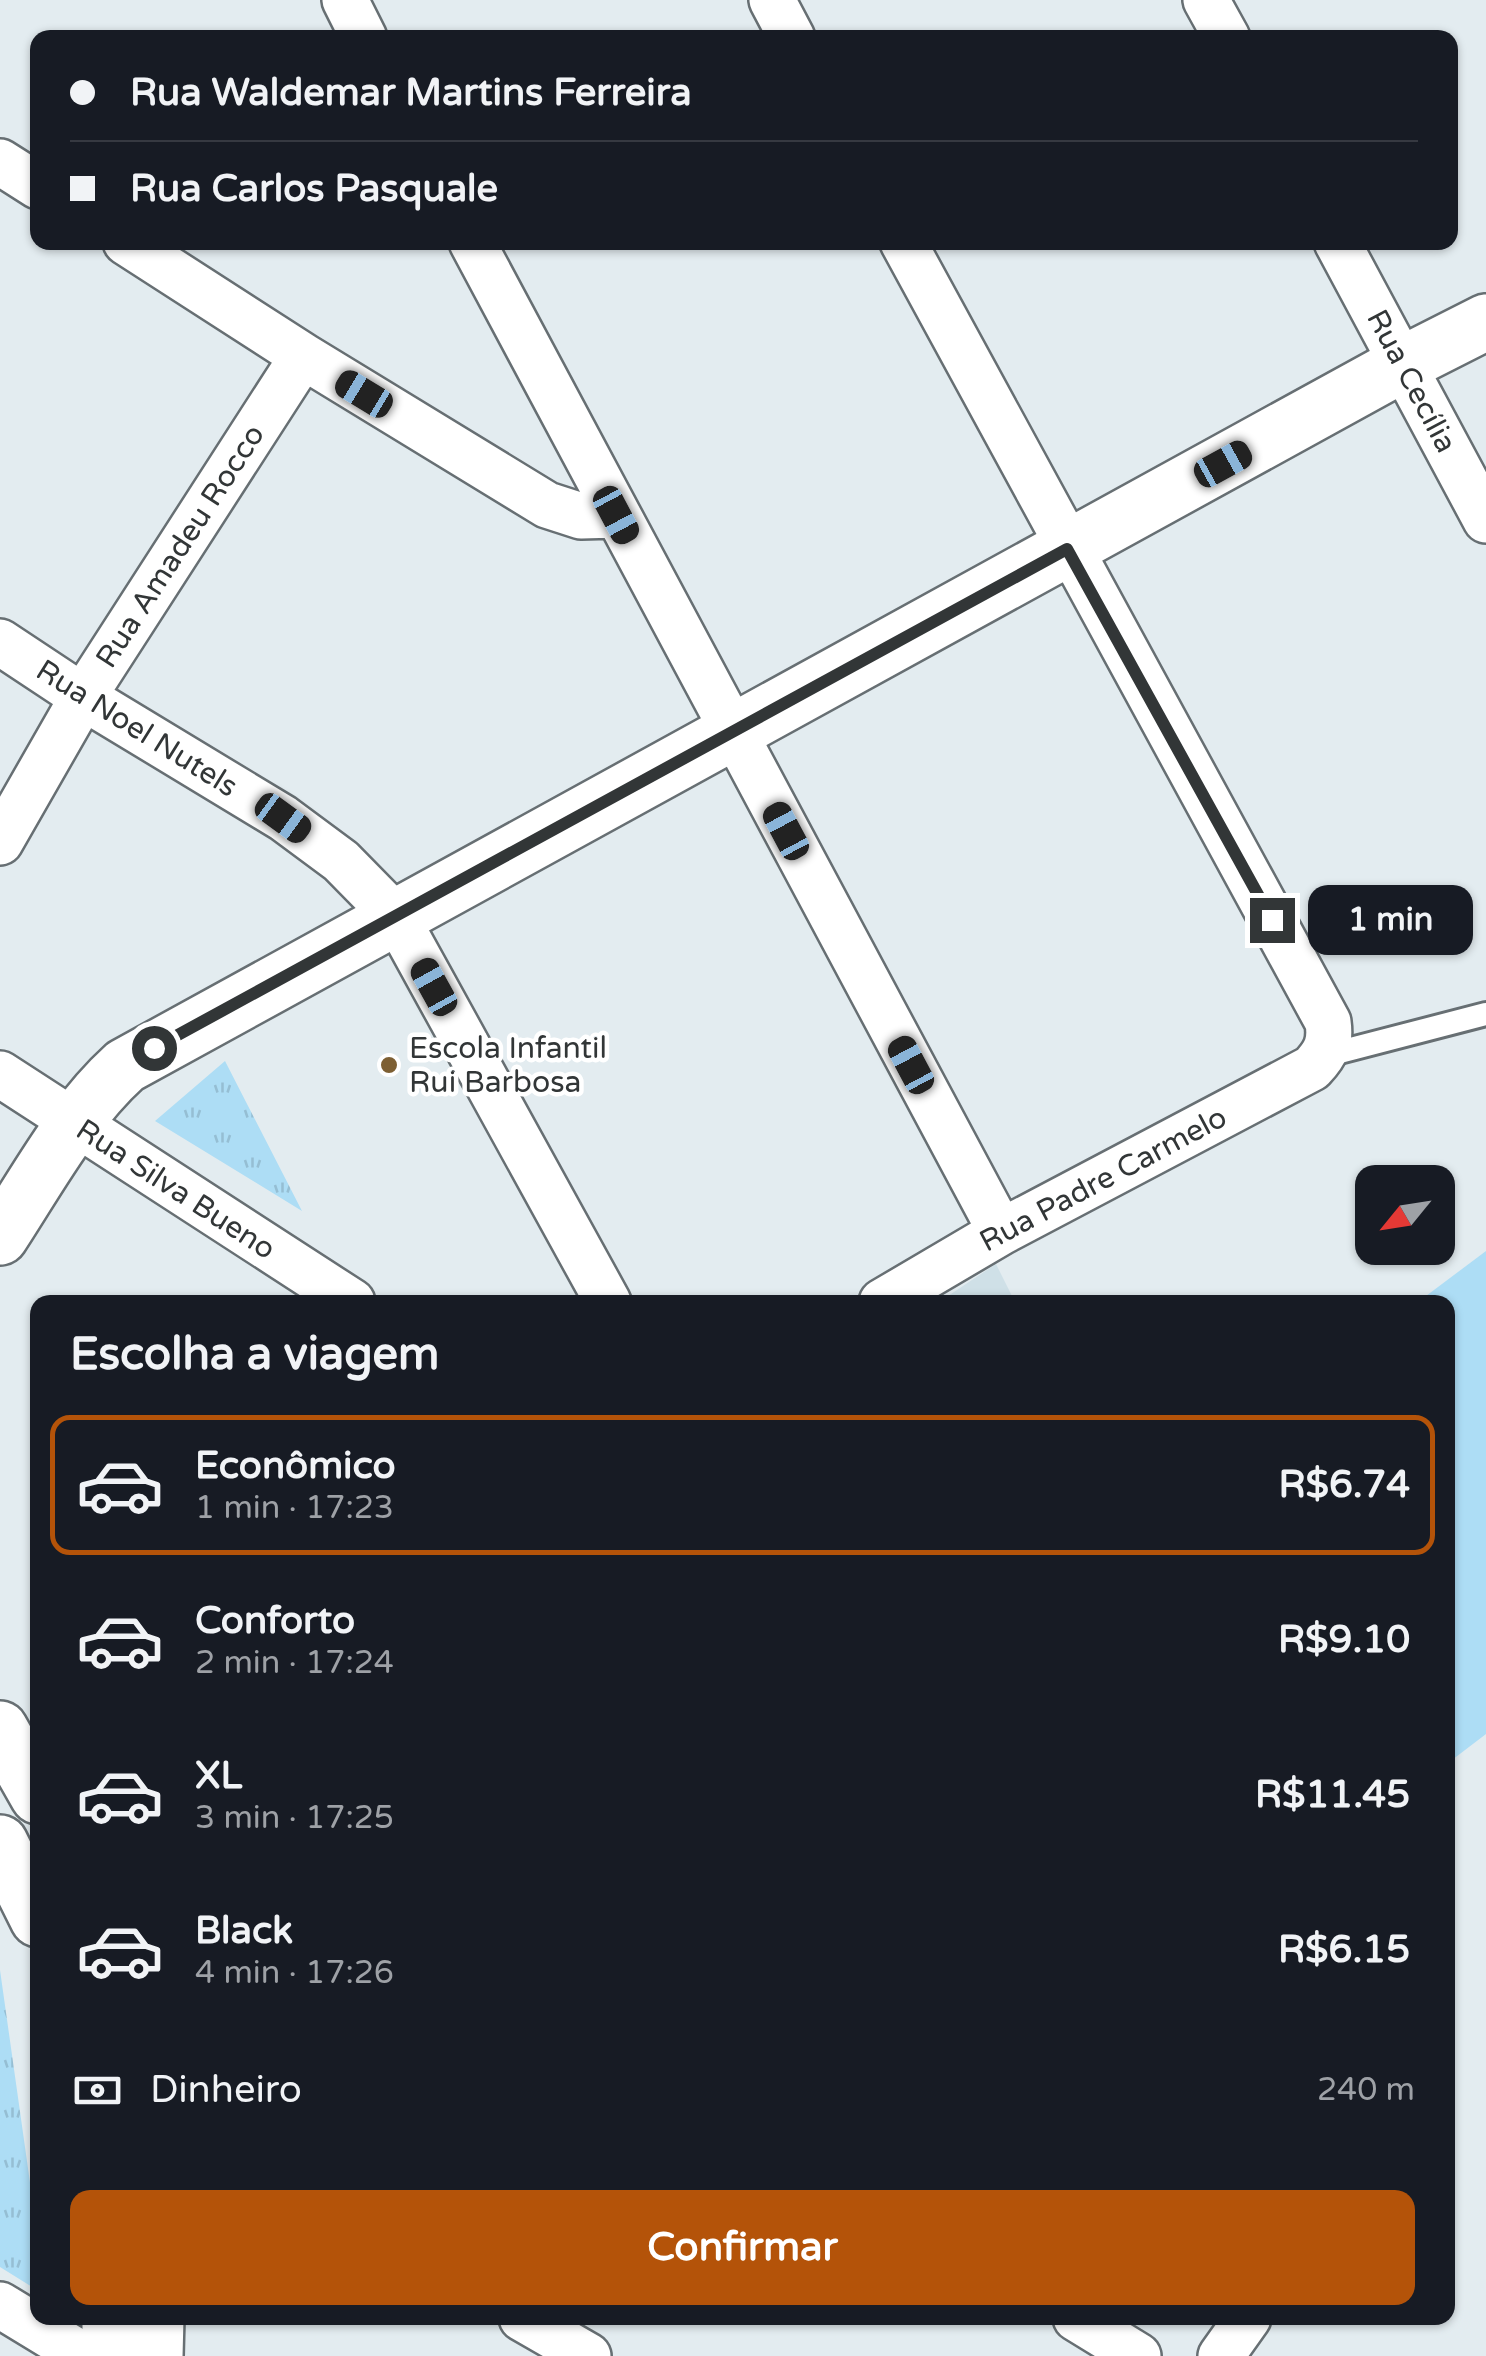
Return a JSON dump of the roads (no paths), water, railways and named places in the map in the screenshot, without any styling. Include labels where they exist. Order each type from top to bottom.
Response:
[{"type":"street","points":[[345,0],[360,30]]},
{"type":"street","points":[[772,0],[788,30]]},
{"type":"street","points":[[1206,0],[1223,30]]},
{"type":"street","points":[[0,162],[30,181]]},
{"type":"street","points":[[138,250],[546,505],[581,516],[616,515]]},
{"type":"street","points":[[476,250],[1001,1232]]},
{"type":"street","points":[[906,250],[1328,1022],[1330,1039],[1324,1056]]},
{"type":"street","name":"Rua Cecília","points":[[1341,250],[1486,520]]},
{"type":"street","points":[[0,1238],[74,1123],[125,1066],[1486,322]]},
{"type":"street","name":"Rua Amadeu Rocco","points":[[0,842],[83,697],[303,356]]},
{"type":"street","name":"Rua Noel Nutels","points":[[0,642],[283,818],[342,861],[396,917],[604,1295]]},
{"type":"street","name":"Rua Padre Carmelo","points":[[894,1295],[1001,1232],[1312,1068],[1324,1056]]},
{"type":"street","name":"Rua Silva Bueno","points":[[0,1074],[341,1295]]},
{"type":"street","points":[[0,1730],[30,1782]]},
{"type":"street","points":[[0,1844],[30,1903]]},
{"type":"street","points":[[0,2305],[30,2323]]},
{"type":"street","points":[[33,2325],[84,2356]]},
{"type":"street","points":[[110,2325],[110,2356]]},
{"type":"street","points":[[155,2356],[156,2325]]},
{"type":"street","points":[[534,2325],[588,2356]]},
{"type":"street","points":[[1087,2325],[1138,2356]]},
{"type":"street","points":[[1221,2356],[1243,2325]]},
{"type":"lane","points":[[1324,1056],[1486,1014]]},
{"type":"place","name":"Escola Infantil Rui Barbosa","points":[[389,1065]]}]
